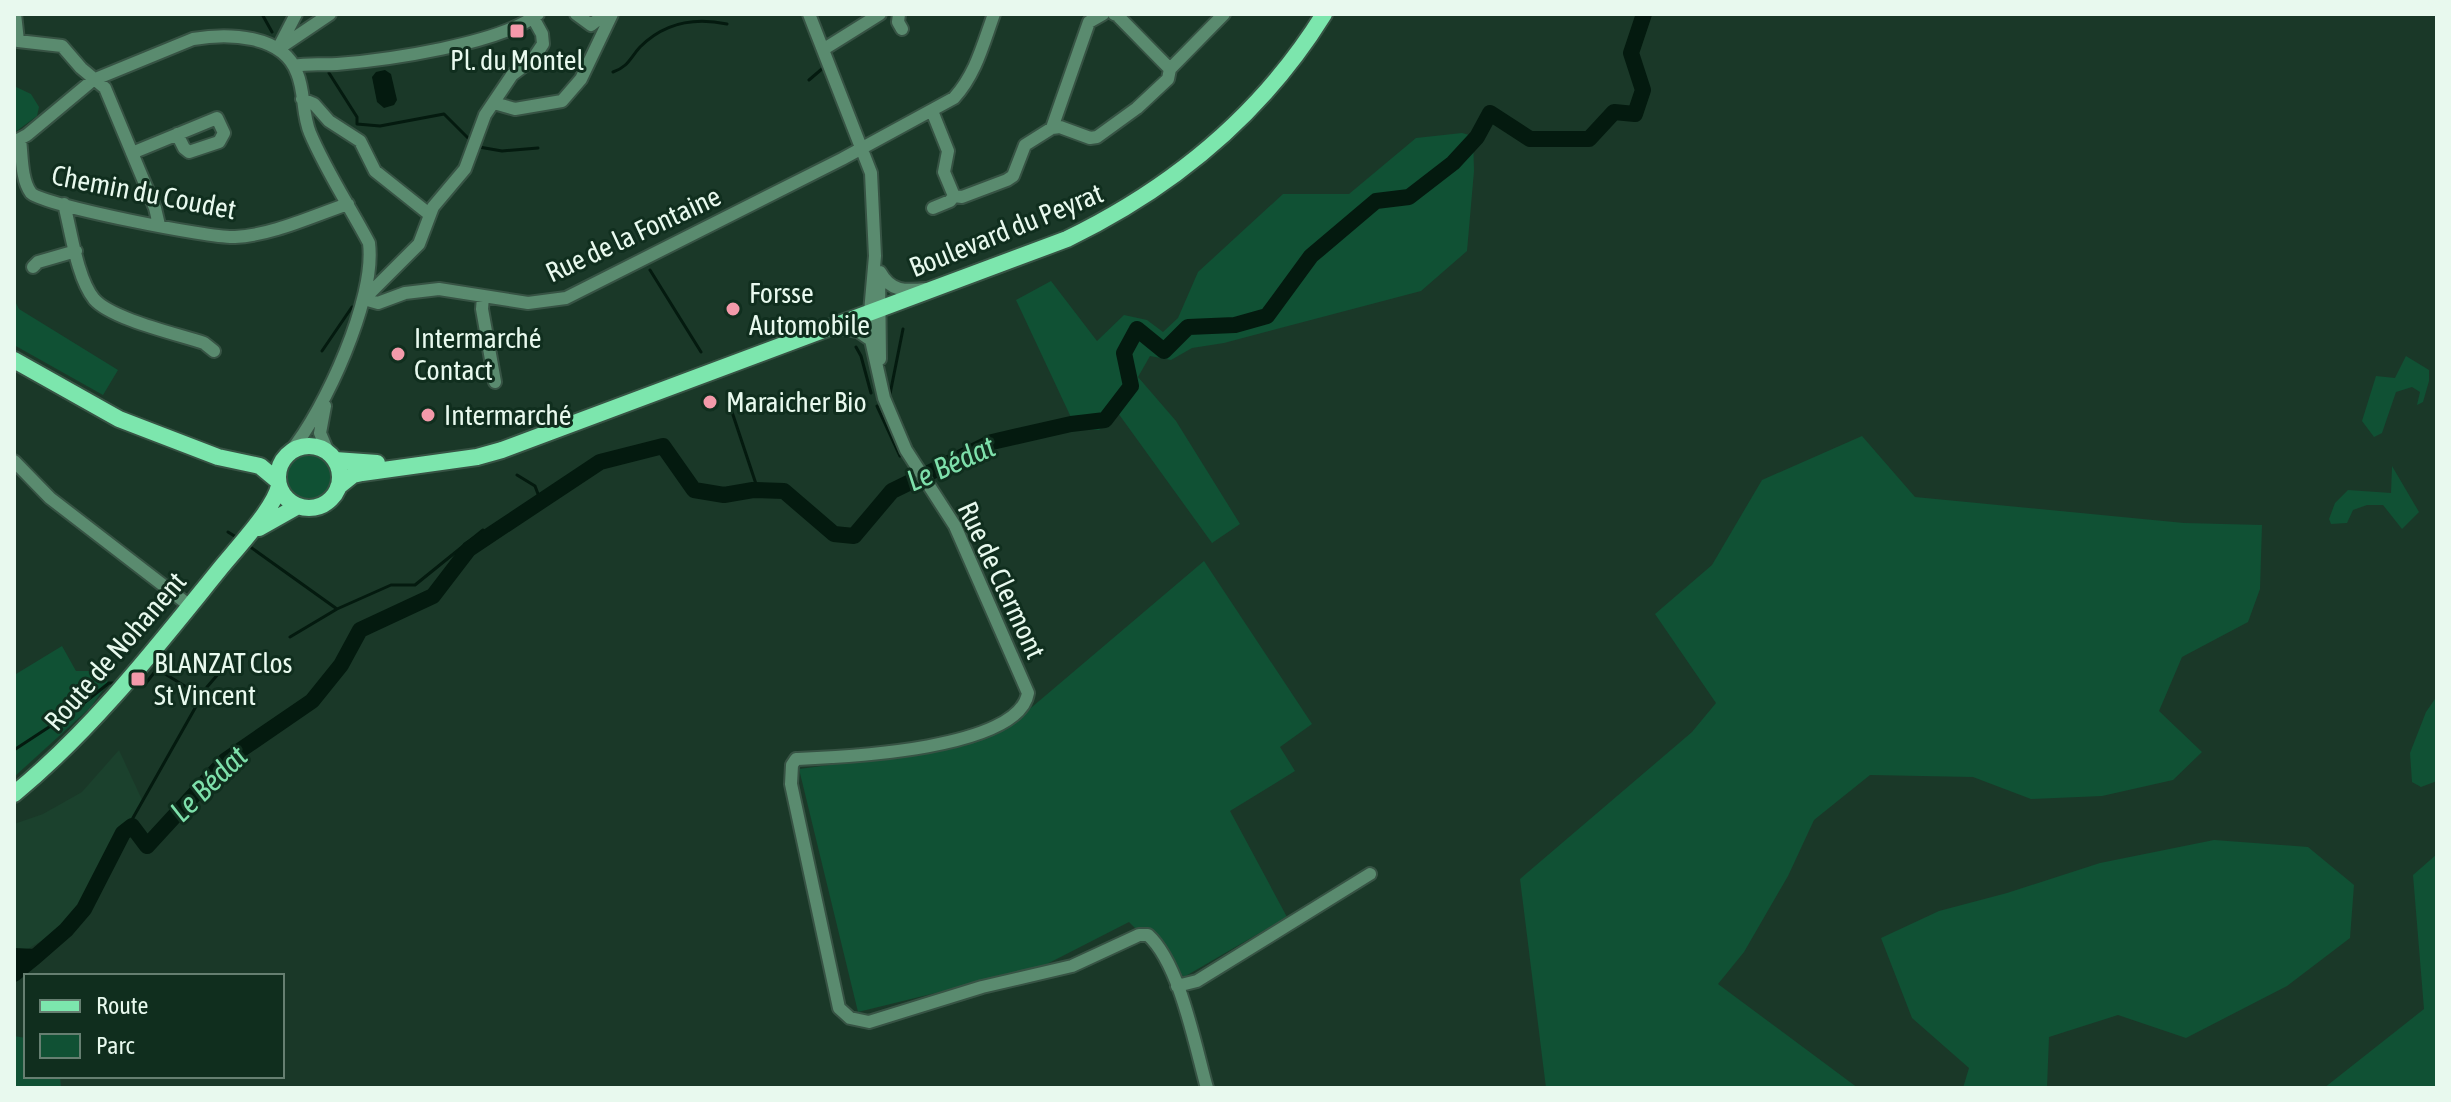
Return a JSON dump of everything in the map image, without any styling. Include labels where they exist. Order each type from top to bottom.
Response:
[{"type":"main road","name":"Boulevard du Peyrat","points":[[338,487],[353,475],[477,457],[1067,239],[1150,194],[1192,162],[1257,101],[1324,14]]},
{"type":"main road","points":[[14,360],[119,419],[218,457],[260,466],[298,506],[312,507],[325,503],[338,487],[340,473],[331,456],[313,446],[297,448],[288,454],[279,467],[279,483]]},
{"type":"main road","name":"Boulevard du Peyrat","points":[[331,456],[372,463],[399,460],[477,448],[554,430]]},
{"type":"main road","points":[[175,441],[219,452],[288,454]]},
{"type":"main road","name":"Route de Nohanent","points":[[14,794],[100,714],[248,535],[274,500],[279,483]]},
{"type":"main road","name":"Route de Nohanent","points":[[248,535],[298,506]]},
{"type":"street","points":[[15,14],[16,41],[62,46],[93,80],[105,88],[155,208],[159,225]]},
{"type":"street","points":[[278,49],[296,14]]},
{"type":"street","points":[[278,49],[330,14]]},
{"type":"street","points":[[576,14],[591,25],[605,14]]},
{"type":"street","points":[[494,103],[515,109],[562,101],[581,79],[612,14]]},
{"type":"street","points":[[809,14],[871,173],[877,262],[875,310],[879,378]]},
{"type":"street","points":[[824,49],[880,14]]},
{"type":"street","points":[[899,14],[898,22],[902,29]]},
{"type":"street","name":"Rue de la Fontaine","points":[[364,299],[378,303],[405,293],[439,289],[528,303],[566,298],[954,98],[965,87],[978,62],[994,14]]},
{"type":"street","points":[[1052,128],[1089,22],[1103,14]]},
{"type":"street","points":[[1114,14],[1170,69]]},
{"type":"street","points":[[954,196],[962,197],[1013,176],[1025,145],[1052,128],[1060,127],[1090,138],[1097,137],[1137,108],[1168,79],[1170,69],[1224,14]]},
{"type":"street","points":[[294,66],[375,60],[453,45],[513,28],[534,15],[542,34],[543,44],[533,59],[512,75],[480,124],[465,169],[429,214],[419,244],[364,299]]},
{"type":"street","points":[[17,140],[93,80],[176,45],[209,36],[238,37],[264,43],[278,49],[294,66],[304,117],[312,137],[369,243],[371,257],[364,299],[326,398],[306,434],[288,454]]},
{"type":"street","points":[[302,99],[314,104],[329,121],[356,137],[375,171],[429,214]]},
{"type":"street","points":[[932,111],[948,151],[944,172],[954,196]]},
{"type":"street","points":[[132,153],[177,134]]},
{"type":"street","name":"Chemin du Coudet","points":[[17,140],[31,193],[44,200],[159,225],[233,238],[348,204]]},
{"type":"street","points":[[933,208],[954,196]]},
{"type":"street","points":[[64,204],[89,290],[107,310],[204,343],[214,351]]},
{"type":"street","points":[[33,267],[38,262],[76,251]]},
{"type":"street","points":[[877,262],[887,284],[898,289],[937,288]]},
{"type":"street","points":[[483,297],[482,309],[495,382]]},
{"type":"street","name":"Rue de Clermont","points":[[875,310],[871,340],[892,419],[918,470],[955,526],[1028,693],[1026,704],[1003,723],[948,742],[865,755],[796,759],[792,765],[791,784],[839,1008],[850,1018],[869,1022],[982,987],[1072,966],[1139,935],[1148,935],[1155,942],[1177,986]]},
{"type":"street","points":[[832,327],[858,331],[871,340]]},
{"type":"street","points":[[326,398],[320,433],[331,456]]},
{"type":"street","points":[[14,461],[50,498],[190,606]]},
{"type":"street","points":[[1207,1088],[1177,986],[1197,981],[1370,874]]},
{"type":"shaded area","points":[[385,70],[391,74],[397,100],[394,105],[384,108],[377,102],[372,77],[376,72]]},
{"type":"shaded area","points":[[119,750],[143,802],[87,906],[63,928],[21,953],[14,950],[14,824],[43,814],[82,792]]},
{"type":"green space","points":[[14,86],[31,94],[39,107],[37,116],[14,133]]},
{"type":"green space","points":[[1462,133],[1473,136],[1474,171],[1467,251],[1421,291],[1224,343],[1192,348],[1171,360],[1150,356],[1138,377],[1176,421],[1240,524],[1212,543],[1118,413],[1099,430],[1076,428],[1016,300],[1051,281],[1097,341],[1124,315],[1147,320],[1163,332],[1178,318],[1198,272],[1283,194],[1349,194],[1416,138]]},
{"type":"green space","points":[[14,299],[19,309],[118,370],[103,395],[14,345]]},
{"type":"green space","points":[[2406,356],[2429,370],[2423,402],[2417,405],[2420,392],[2412,387],[2396,392],[2382,433],[2374,437],[2362,421],[2376,376],[2395,378]]},
{"type":"green space","points":[[1862,436],[1915,497],[2184,523],[2262,525],[2260,589],[2248,622],[2182,657],[2159,711],[2202,752],[2173,780],[2102,796],[2031,799],[1973,777],[1870,775],[1814,820],[1788,876],[1744,952],[1718,984],[1858,1088],[1546,1088],[1520,879],[1692,732],[1716,703],[1655,614],[1712,565],[1762,480]]},
{"type":"green space","points":[[308,453],[324,460],[331,476],[324,492],[308,499],[292,492],[285,476],[292,460]]},
{"type":"green space","points":[[2392,466],[2419,512],[2402,529],[2383,505],[2367,505],[2353,510],[2347,523],[2331,524],[2329,519],[2335,503],[2348,490],[2391,493]]},
{"type":"green space","points":[[1204,561],[1312,724],[1280,747],[1295,771],[1230,811],[1287,917],[1184,977],[1129,922],[1041,967],[858,1012],[799,769],[905,755],[989,732],[1032,707]]},
{"type":"green space","points":[[62,646],[76,671],[108,671],[107,684],[91,707],[14,777],[16,674]]},
{"type":"green space","points":[[2437,696],[2437,781],[2421,787],[2412,782],[2410,753],[2426,712]]},
{"type":"green space","points":[[2214,840],[2308,847],[2354,885],[2350,938],[2287,986],[2186,1038],[2118,1015],[2049,1037],[2047,1088],[1963,1088],[1969,1068],[1912,1018],[1881,938],[1939,911],[2100,863]]},
{"type":"green space","points":[[2437,854],[2437,1084],[2432,1088],[2324,1088],[2424,1009],[2413,875]]},
{"type":"green space","points":[[14,1036],[24,1038],[24,1078],[60,1078],[61,1088],[14,1088]]},
{"type":"waterway","points":[[262,14],[272,32]]},
{"type":"waterway","name":"Le Bédat","points":[[14,956],[35,957],[66,930],[84,909],[123,833],[132,826],[147,846],[226,760],[312,701],[341,665],[360,630],[433,596],[469,549],[600,462],[663,446],[694,490],[724,495],[753,490],[784,491],[834,534],[854,536],[892,491],[992,442],[1071,424],[1105,420],[1131,386],[1124,353],[1137,329],[1164,351],[1188,327],[1235,325],[1267,316],[1311,256],[1376,201],[1409,197],[1453,163],[1477,137],[1490,113],[1530,139],[1589,139],[1614,112],[1635,114],[1643,90],[1631,53],[1644,14]]},
{"type":"waterway","points":[[613,72],[625,65],[649,39],[669,27],[703,21],[727,24]]},
{"type":"waterway","points":[[809,80],[823,68]]},
{"type":"waterway","points":[[329,73],[357,117],[357,124],[380,126],[444,114],[468,138]]},
{"type":"waterway","points":[[479,147],[502,151],[538,148]]},
{"type":"waterway","points":[[650,270],[701,352]]},
{"type":"waterway","points":[[322,351],[352,307]]},
{"type":"waterway","points":[[890,394],[903,329]]},
{"type":"waterway","points":[[856,347],[871,393]]},
{"type":"waterway","points":[[728,400],[758,490]]},
{"type":"waterway","points":[[877,406],[900,456]]},
{"type":"waterway","points":[[908,470],[912,477],[916,475]]},
{"type":"waterway","points":[[517,475],[535,486],[541,502]]},
{"type":"waterway","points":[[290,637],[337,609],[391,585],[415,585],[483,530]]},
{"type":"waterway","points":[[228,532],[236,537]]},
{"type":"waterway","points":[[249,546],[337,609]]},
{"type":"waterway","points":[[125,832],[207,687],[219,673],[240,661]]},
{"type":"waterway","points":[[136,683],[146,683],[157,669],[201,696]]},
{"type":"waterway","points":[[14,750],[75,710],[109,683],[116,683]]},
{"type":"waterway","points":[[14,974],[35,957]]},
{"type":"place","name":"Pl. du Montel","points":[[517,31]]},
{"type":"place","name":"Forsse Automobile","points":[[733,309]]},
{"type":"place","name":"Intermarché Contact","points":[[398,354]]},
{"type":"place","name":"Maraicher Bio","points":[[710,402]]},
{"type":"place","name":"Intermarché","points":[[428,415]]},
{"type":"place","name":"BLANZAT Clos St Vincent","points":[[138,679]]}]
